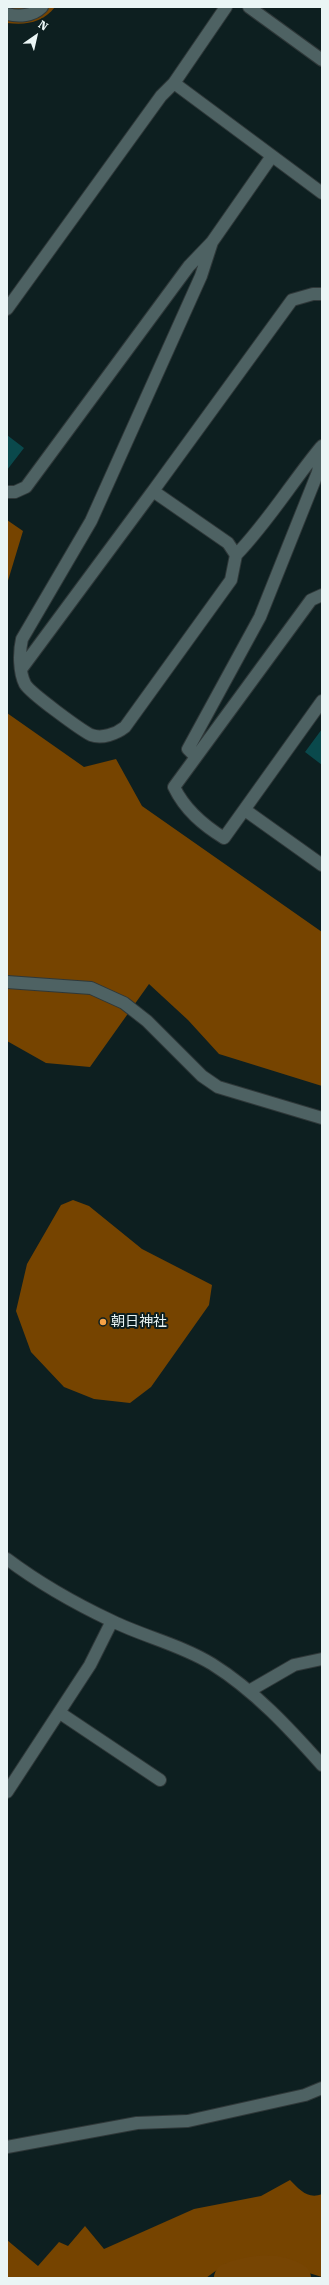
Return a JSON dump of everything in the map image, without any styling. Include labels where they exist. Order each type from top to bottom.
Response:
[{"type":"street","points":[[7,14],[24,16],[38,11],[42,7]]},
{"type":"street","points":[[7,309],[161,96],[174,83],[226,7]]},
{"type":"street","points":[[249,7],[322,60]]},
{"type":"street","points":[[174,83],[322,193]]},
{"type":"street","points":[[7,492],[15,492],[26,487],[189,266],[212,242],[272,156]]},
{"type":"street","points":[[212,242],[201,276],[91,521],[22,639],[20,650],[25,684],[52,707],[91,735],[115,734],[125,727],[231,580],[236,555],[254,536],[294,479],[322,446]]},
{"type":"street","points":[[22,668],[292,300],[313,294],[322,294]]},
{"type":"street","points":[[196,757],[188,749],[260,618],[318,472],[322,446]]},
{"type":"street","points":[[153,491],[228,544],[236,555]]},
{"type":"street","points":[[322,595],[311,600],[174,787],[179,798],[200,823],[224,838],[322,701]]},
{"type":"street","points":[[245,810],[322,865]]},
{"type":"street","points":[[7,982],[91,988],[124,1003],[147,1021],[202,1076],[218,1087],[322,1118]]},
{"type":"street","points":[[7,1559],[62,1595],[112,1621],[186,1650],[212,1664],[249,1691],[285,1724],[322,1765]]},
{"type":"street","points":[[7,1792],[90,1665],[112,1621]]},
{"type":"street","points":[[249,1691],[294,1665],[322,1659]]},
{"type":"street","points":[[60,1713],[160,1780]]},
{"type":"street","points":[[7,2147],[130,2124],[188,2121],[305,2096],[322,2088]]},
{"type":"shaded area","points":[[7,7],[55,7],[45,17],[39,20],[21,24],[7,23]]},
{"type":"shaded area","points":[[7,520],[23,531],[7,584]]},
{"type":"shaded area","points":[[7,713],[84,767],[116,759],[142,806],[322,932],[322,1086],[219,1054],[188,1020],[149,984],[90,1067],[46,1063],[7,1041]]},
{"type":"shaded area","points":[[73,1200],[89,1206],[142,1249],[212,1285],[209,1305],[151,1387],[130,1403],[94,1399],[64,1387],[31,1352],[16,1311],[27,1264],[61,1205]]},
{"type":"shaded area","points":[[290,2180],[300,2190],[308,2195],[312,2196],[322,2194],[322,2277],[256,2257],[225,2264],[206,2278],[7,2278],[7,2240],[38,2266],[59,2242],[68,2246],[85,2226],[104,2249],[194,2209],[261,2196]]},
{"type":"building","points":[[7,435],[24,448],[7,470]]},
{"type":"building","points":[[322,729],[322,765],[305,752]]},
{"type":"waterway","points":[[229,2278],[263,2270],[280,2272],[296,2278]]},
{"type":"place","name":"朝日神社","points":[[103,1322]]}]
